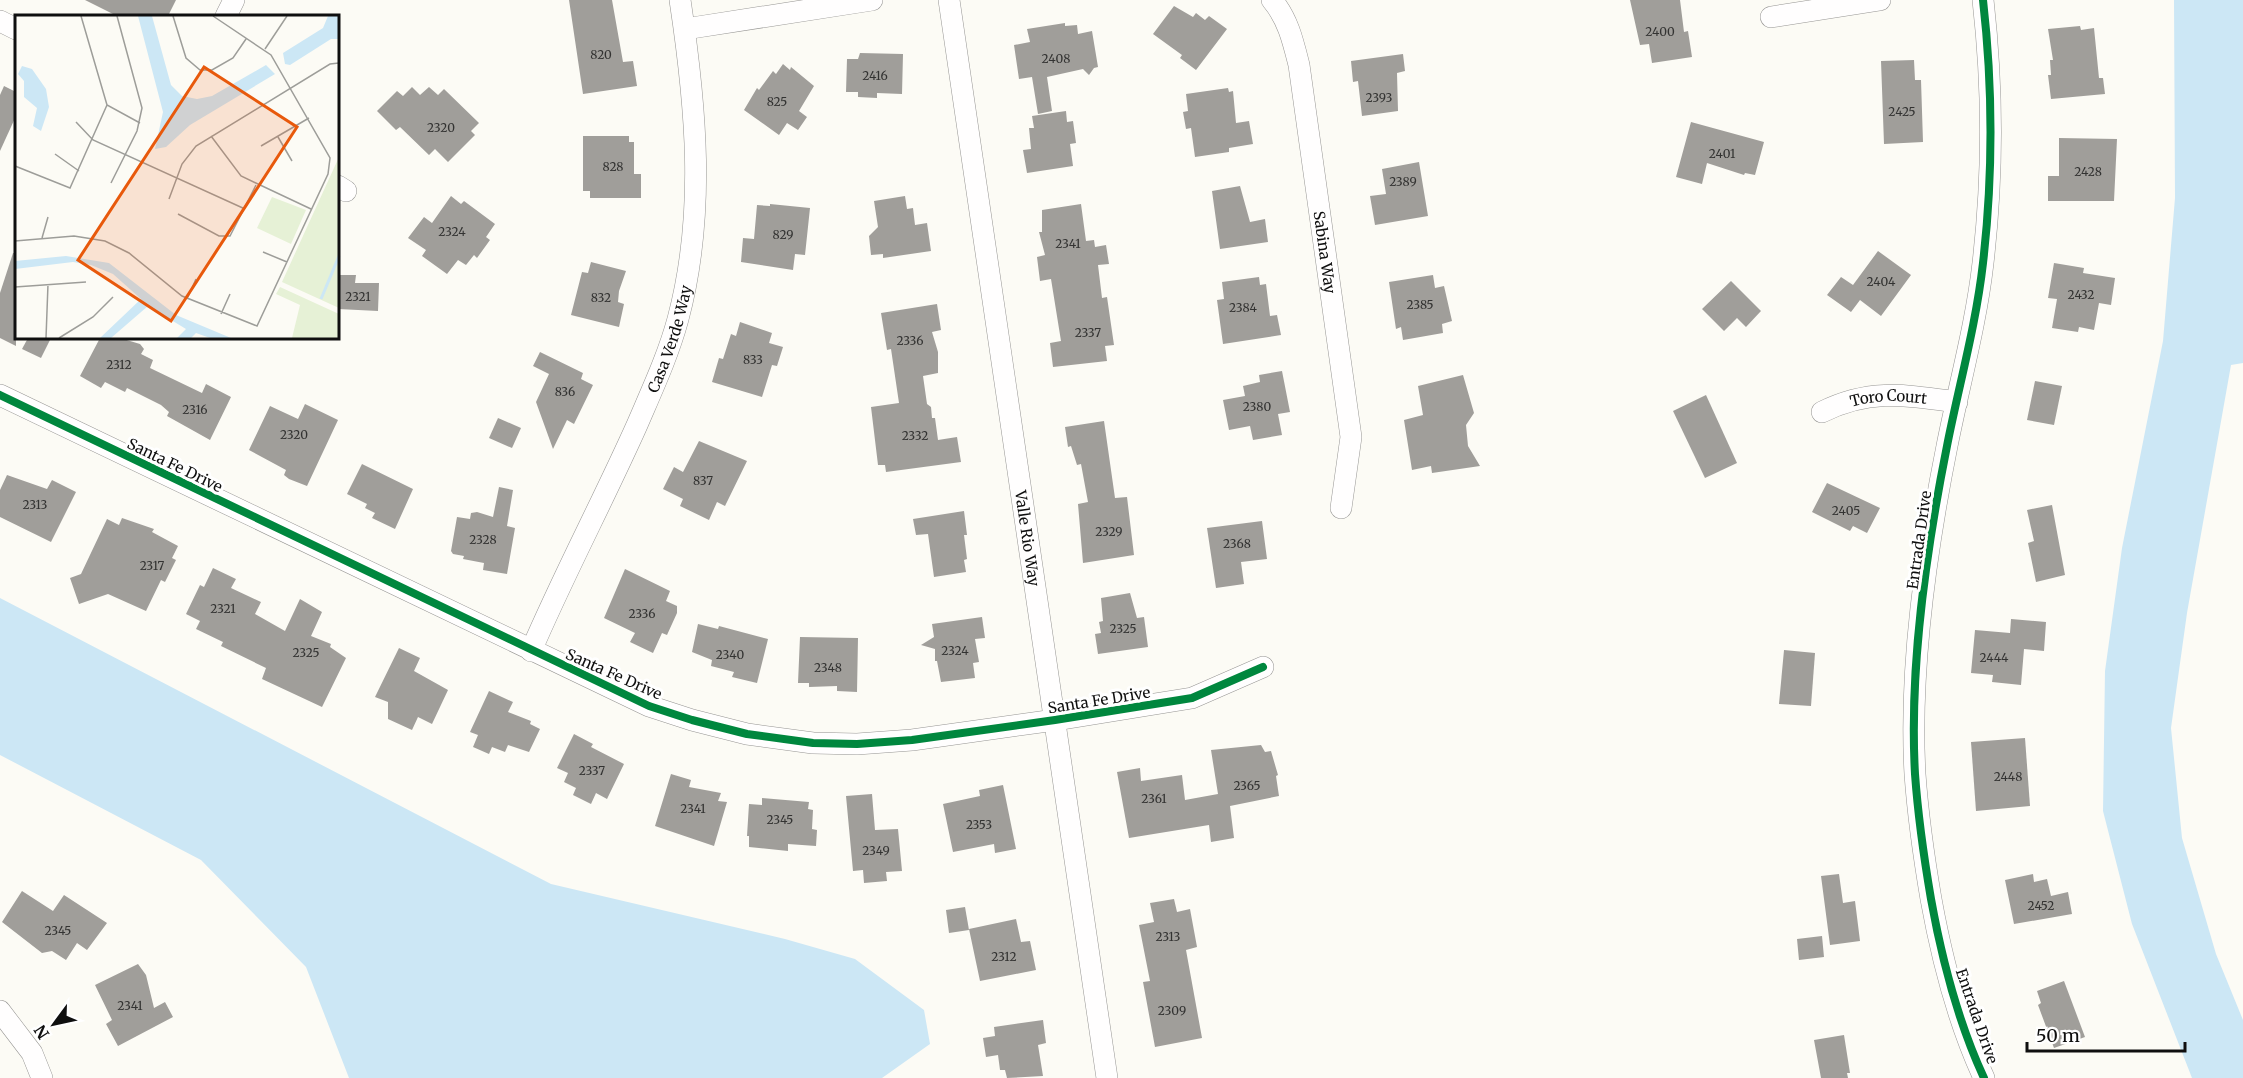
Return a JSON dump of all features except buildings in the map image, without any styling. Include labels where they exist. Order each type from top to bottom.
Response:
[{"type":"street","points":[[226,15],[234,0]]},
{"type":"street","name":"Casa Verde Way","points":[[531,651],[661,370],[678,320],[689,268],[696,198],[696,124],[680,0]]},
{"type":"street","points":[[685,29],[872,0]]},
{"type":"street","name":"Valle Rio Way","points":[[949,0],[1107,1078]]},
{"type":"street","name":"Sabina Way","points":[[1272,0],[1292,34],[1299,64],[1351,436],[1341,508]]},
{"type":"street","points":[[1771,16],[1880,0]]},
{"type":"street","name":"Entrada Drive","points":[[1983,0],[1991,116],[1990,190],[1976,311],[1931,540],[1914,708],[1915,773],[1921,838],[1936,927],[1959,1013],[1984,1078]]},
{"type":"street","points":[[0,21],[15,28]]},
{"type":"street","name":"Toro Court","points":[[1822,412],[1865,396],[1896,393],[1957,402]]},
{"type":"street","name":"Santa Fe Drive","points":[[0,395],[649,706],[747,734],[813,743],[912,740],[1192,698],[1263,667]]},
{"type":"street","points":[[0,1011],[32,1053],[42,1078]]},
{"type":"water","points":[[2174,0],[2243,0],[2243,363],[2231,365],[2187,613],[2171,728],[2182,838],[2216,954],[2243,1020],[2243,1078],[2192,1078],[2132,924],[2103,811],[2105,671],[2122,548],[2163,341],[2175,198]]},
{"type":"water","points":[[0,598],[551,884],[785,939],[855,959],[924,1010],[930,1044],[882,1078],[349,1078],[306,967],[201,860],[0,755]]},
{"type":"cycle path","points":[[1983,0],[1990,99],[1989,198],[1983,263],[1976,309],[1932,526],[1917,651],[1914,733],[1920,821],[1935,922],[1959,1013],[1984,1078]]},
{"type":"cycle path","points":[[0,395],[649,706],[747,734],[813,743],[857,744],[912,740],[1192,698],[1263,667]]}]
